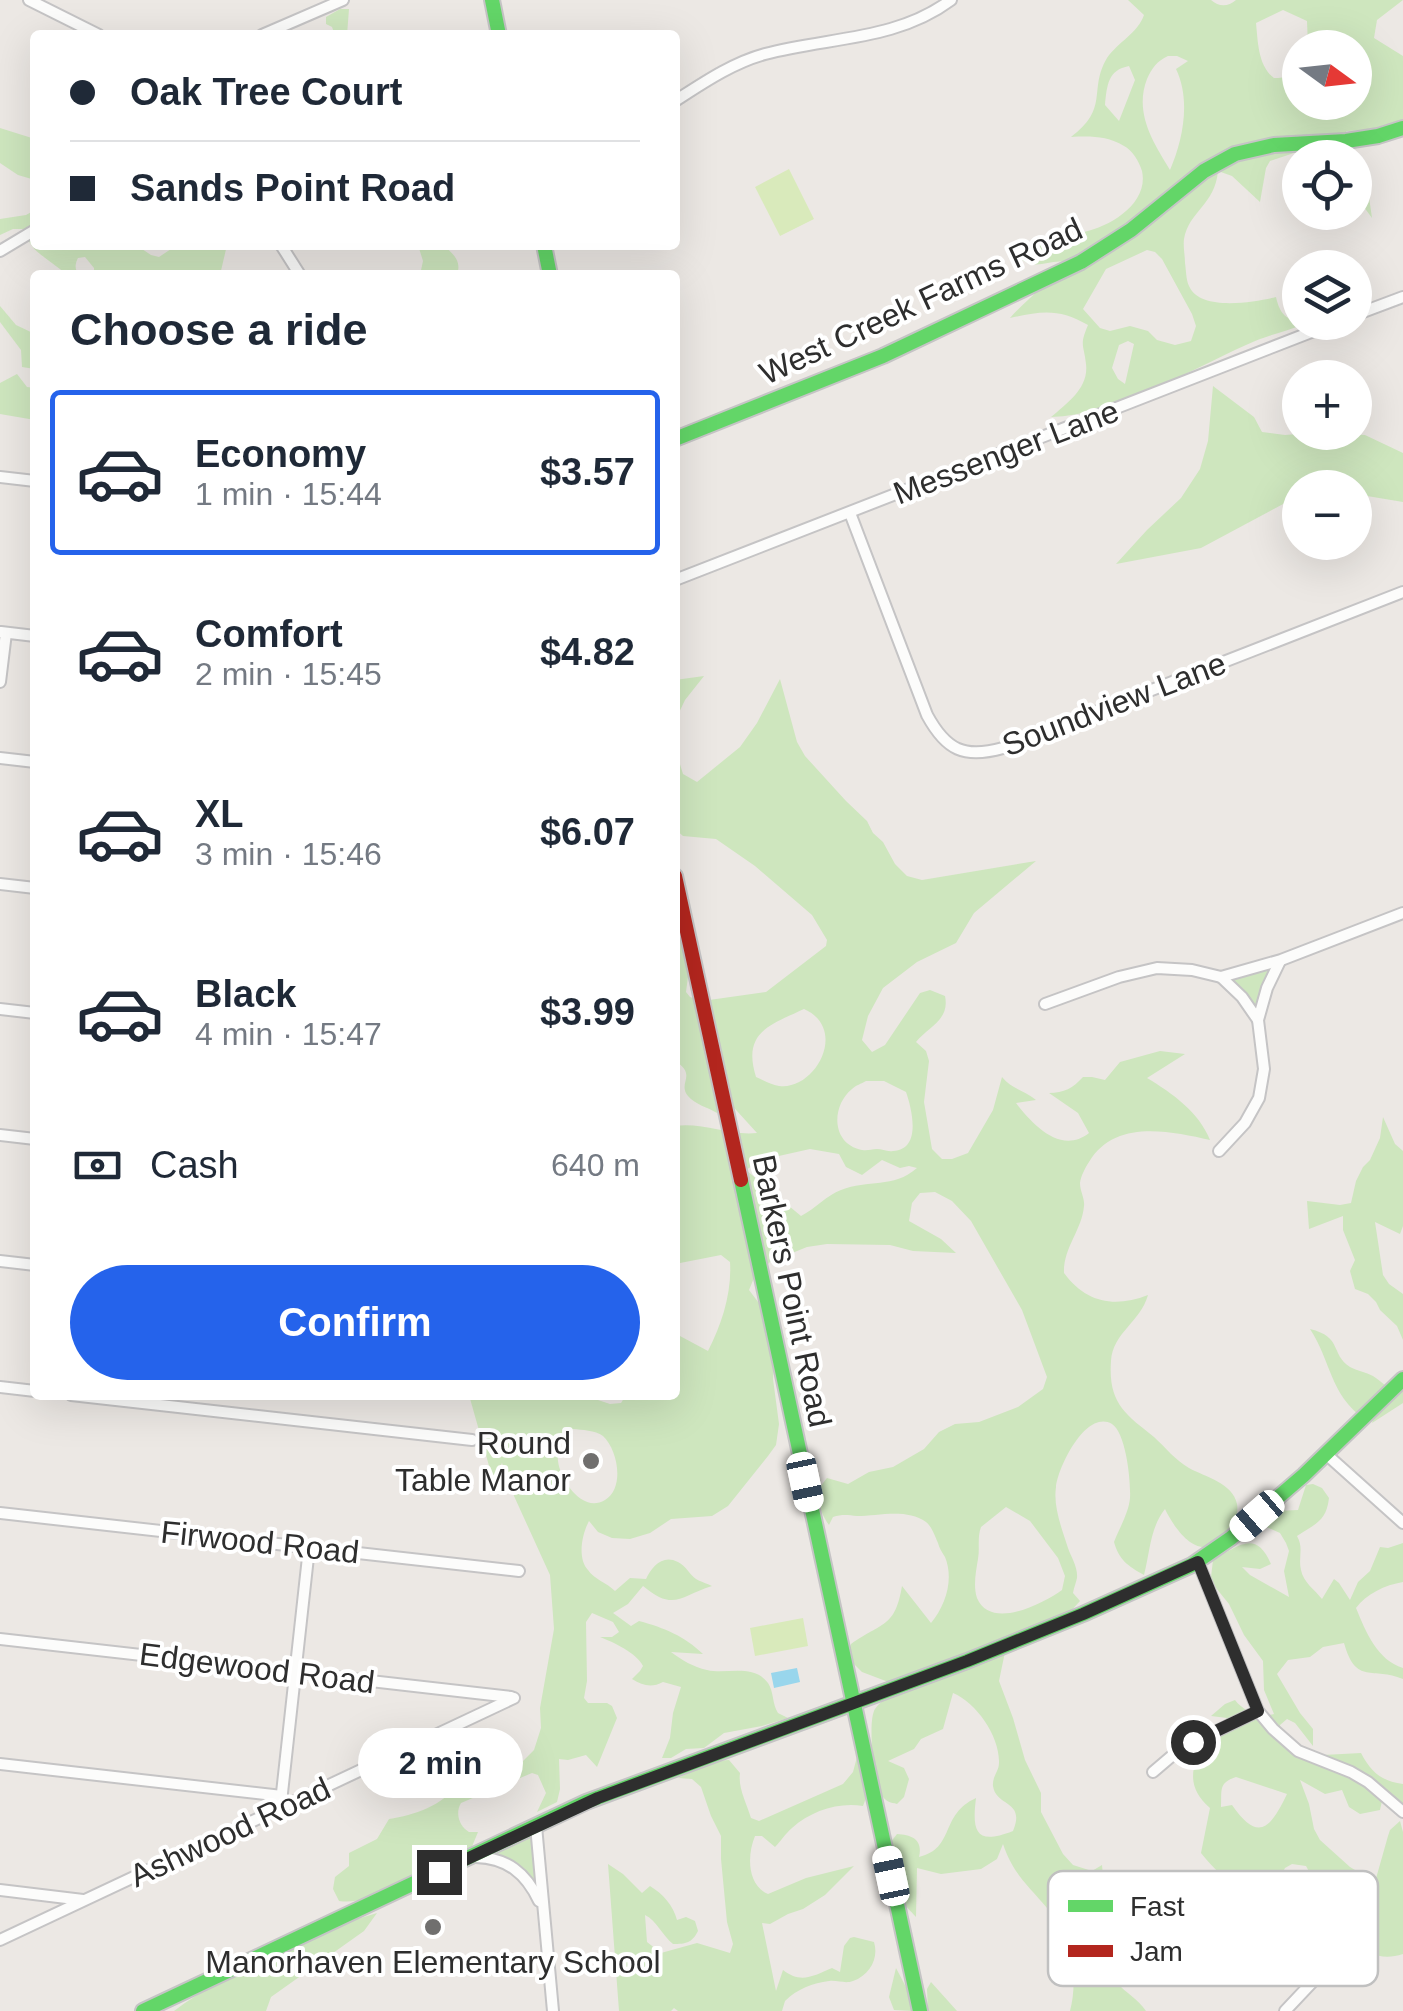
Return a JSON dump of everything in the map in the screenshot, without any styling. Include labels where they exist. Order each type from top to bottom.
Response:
[{"type":"street","points":[[29,0],[89,30]]},
{"type":"street","points":[[273,30],[342,0]]},
{"type":"street","points":[[492,0],[498,30]]},
{"type":"street","points":[[680,98],[753,58],[887,32],[918,20],[951,0]]},
{"type":"street","name":"West Creek Farms Road","points":[[680,437],[884,356],[1080,262],[1131,230],[1204,170],[1235,154],[1274,145],[1365,138],[1403,128]]},
{"type":"street","points":[[0,251],[30,233]]},
{"type":"street","points":[[1372,308],[1403,296]]},
{"type":"street","name":"Messenger Lane","points":[[680,578],[1290,340]]},
{"type":"street","points":[[0,477],[30,480]]},
{"type":"street","name":"Soundview Lane","points":[[850,512],[927,715],[946,743],[974,754],[1003,748],[1403,592]]},
{"type":"street","points":[[0,682],[3,632],[30,635]]},
{"type":"street","points":[[0,758],[30,761]]},
{"type":"street","points":[[0,884],[30,887]]},
{"type":"street","name":"Barkers Point Road","points":[[680,899],[920,2011]]},
{"type":"street","points":[[1046,1004],[1119,977],[1157,968],[1221,977],[1281,960],[1403,913]]},
{"type":"street","points":[[1218,1151],[1245,1123],[1259,1098],[1264,1068],[1258,1020],[1267,988],[1281,960]]},
{"type":"street","points":[[1221,977],[1258,1020]]},
{"type":"street","points":[[0,1009],[30,1012]]},
{"type":"street","points":[[0,1135],[30,1138]]},
{"type":"street","points":[[0,1261],[30,1264]]},
{"type":"street","points":[[143,2011],[611,1792],[967,1661],[1198,1562],[1326,1454],[1403,1379]]},
{"type":"street","points":[[0,1387],[30,1390]]},
{"type":"street","points":[[116,1400],[472,1440]]},
{"type":"street","points":[[1326,1454],[1403,1523]]},
{"type":"street","name":"Firwood Road","points":[[0,1513],[519,1571]]},
{"type":"street","points":[[280,1808],[309,1548]]},
{"type":"street","points":[[1198,1562],[1258,1711],[1298,1751],[1352,1772],[1403,1812]]},
{"type":"street","name":"Edgewood Road","points":[[0,1638],[514,1698]]},
{"type":"street","name":"Ashwood Road","points":[[0,1940],[514,1698]]},
{"type":"street","points":[[1154,1772],[1180,1748],[1258,1711]]},
{"type":"street","points":[[0,1764],[282,1796]]},
{"type":"street","points":[[536,1826],[553,2011]]},
{"type":"street","points":[[472,1857],[499,1859],[520,1872],[544,1911]]},
{"type":"street","points":[[0,1890],[86,1900]]},
{"type":"street","points":[[1285,2011],[1309,1986]]},
{"type":"green space","points":[[1128,0],[1211,0],[1224,5],[1236,0],[1403,0],[1377,20],[1374,38],[1403,56],[1403,120],[1346,131],[1350,140],[1282,140],[1282,157],[1270,161],[1266,168],[1260,202],[1232,176],[1218,171],[1212,192],[1187,229],[1184,242],[1189,286],[1195,294],[1216,302],[1276,297],[1282,311],[1282,332],[1126,400],[1100,409],[1051,417],[1076,394],[1084,380],[1083,341],[1088,325],[1050,313],[1010,318],[1065,262],[1032,264],[1021,259],[1041,242],[1084,232],[1116,218],[1140,193],[1142,171],[1127,148],[1105,138],[1071,137],[1095,108],[1107,58],[1144,15]],"holes":[[[1168,56],[1188,61],[1176,69],[1181,81],[1184,120],[1170,170],[1147,127],[1143,104],[1147,79],[1155,65]],[[1129,66],[1135,80],[1119,121],[1105,105],[1107,91],[1117,71]],[[1147,250],[1155,252],[1192,314],[1196,326],[1191,341],[1175,345],[1130,326],[1110,331],[1100,328],[1083,309],[1106,269]],[[1128,341],[1134,344],[1125,384],[1112,368],[1119,345]]]},
{"type":"green space","points":[[349,9],[347,30],[333,30],[326,24],[326,17]]},
{"type":"green space","points":[[0,128],[30,137],[30,179],[0,163]]},
{"type":"green space","points":[[789,169],[814,219],[780,236],[755,187]]},
{"type":"green space","points":[[30,213],[30,242],[25,229],[0,235],[0,219]]},
{"type":"green space","points":[[36,250],[144,250],[159,257],[170,250],[226,250],[221,270],[94,270],[85,257],[78,258],[77,270],[61,270]]},
{"type":"green space","points":[[420,250],[449,250],[458,270],[421,270]]},
{"type":"green space","points":[[0,306],[16,325],[30,332],[30,368],[22,367],[21,350],[0,322]]},
{"type":"green space","points":[[17,374],[30,387],[30,419],[0,414],[0,383]]},
{"type":"green space","points":[[1213,386],[1254,417],[1262,432],[1282,435],[1282,450],[1372,450],[1372,438],[1403,453],[1403,502],[1372,497],[1372,470],[1282,470],[1282,505],[1201,548],[1116,564],[1181,498],[1200,469],[1208,441]]},
{"type":"green space","points":[[704,676],[680,710],[680,679]]},
{"type":"green space","points":[[780,679],[797,742],[805,756],[867,821],[907,876],[922,880],[1036,861],[974,913],[956,943],[917,962],[883,988],[868,1016],[862,1040],[872,1052],[885,1045],[920,993],[930,990],[945,996],[941,1017],[916,1042],[926,1051],[929,1061],[924,1102],[932,1149],[942,1159],[968,1153],[993,1110],[1002,1077],[1036,1100],[1016,1103],[1031,1120],[1048,1134],[1068,1141],[1089,1133],[1078,1113],[1049,1093],[1068,1089],[1083,1077],[1105,1080],[1120,1062],[1160,1051],[1185,1054],[1147,1078],[1192,1112],[1210,1140],[1144,1132],[1113,1139],[1100,1148],[1081,1178],[1083,1215],[1066,1255],[1064,1273],[1082,1291],[1102,1300],[1124,1301],[1148,1295],[1116,1342],[1111,1361],[1112,1387],[1127,1414],[1179,1461],[1230,1491],[1237,1504],[1236,1516],[1216,1543],[1200,1547],[1185,1538],[1165,1509],[1153,1532],[1144,1575],[1133,1569],[1121,1558],[1114,1542],[1130,1498],[1124,1447],[1112,1424],[1093,1425],[1075,1442],[1056,1487],[1059,1518],[1077,1574],[1073,1593],[1080,1601],[1070,1612],[946,1665],[891,1683],[862,1672],[851,1661],[851,1644],[891,1617],[902,1586],[931,1623],[947,1592],[948,1565],[932,1529],[918,1518],[901,1514],[842,1515],[833,1517],[829,1525],[819,1501],[827,1478],[848,1484],[869,1472],[893,1467],[955,1424],[979,1422],[1018,1407],[1043,1389],[1047,1377],[1022,1310],[971,1221],[952,1201],[935,1192],[920,1193],[912,1203],[909,1221],[941,1239],[956,1253],[913,1251],[890,1245],[827,1244],[807,1247],[770,1262],[754,1278],[749,1290],[768,1315],[775,1342],[773,1379],[779,1424],[776,1445],[728,1506],[712,1516],[671,1519],[650,1533],[630,1539],[598,1532],[589,1521],[584,1532],[585,1565],[615,1591],[630,1578],[646,1579],[655,1566],[668,1559],[712,1586],[670,1600],[643,1586],[628,1604],[613,1613],[631,1626],[639,1621],[689,1642],[703,1654],[671,1652],[692,1665],[714,1671],[747,1671],[762,1677],[770,1687],[778,1713],[788,1718],[724,1733],[704,1748],[686,1749],[671,1758],[662,1758],[681,1687],[663,1682],[648,1685],[632,1679],[643,1666],[640,1661],[600,1637],[612,1637],[619,1632],[613,1622],[592,1613],[586,1622],[584,1698],[588,1703],[612,1706],[617,1718],[597,1767],[586,1755],[559,1759],[557,1802],[537,1812],[546,1793],[538,1775],[532,1773],[461,1803],[460,1823],[469,1832],[478,1832],[471,1849],[373,1896],[339,1901],[333,1889],[335,1877],[349,1866],[349,1853],[377,1839],[389,1819],[427,1808],[457,1784],[520,1764],[534,1750],[541,1728],[540,1708],[554,1629],[550,1575],[502,1463],[493,1480],[470,1400],[598,1400],[610,1404],[623,1400],[680,1400],[680,1336],[708,1351],[722,1319],[730,1262],[721,1255],[680,1263],[680,1126],[757,1133],[717,1089],[717,1113],[694,1101],[685,1091],[686,1075],[680,1065],[680,921],[689,969],[686,992],[702,1001],[766,992],[826,946],[827,940],[812,915],[755,866],[716,839],[680,833],[680,764],[683,774],[697,782],[740,747]],"holes":[[[804,1009],[817,1018],[824,1030],[822,1057],[815,1069],[792,1085],[776,1085],[756,1077],[756,1040],[770,1026]],[[866,1081],[884,1081],[906,1092],[913,1128],[902,1149],[862,1150],[844,1140],[840,1133],[840,1105],[852,1089]],[[810,1149],[839,1154],[846,1167],[862,1175],[882,1160],[900,1168],[917,1168],[899,1179],[841,1190],[801,1216],[746,1170],[761,1160]],[[573,1429],[596,1433],[608,1442],[617,1478],[605,1500],[588,1502],[568,1485],[558,1461],[561,1437]],[[1006,1507],[1030,1521],[1058,1558],[1065,1576],[1062,1590],[1018,1611],[1005,1613],[984,1608],[975,1589],[981,1527]]]},
{"type":"green space","points":[[1272,967],[1256,1010],[1230,979]]},
{"type":"green space","points":[[1383,1117],[1395,1144],[1403,1151],[1403,1226],[1400,1234],[1375,1222],[1383,1275],[1403,1294],[1403,1340],[1397,1326],[1376,1302],[1355,1289],[1350,1271],[1355,1260],[1343,1230],[1343,1216],[1309,1229],[1307,1201],[1351,1203],[1356,1181],[1380,1138]]},
{"type":"green space","points":[[1310,1329],[1327,1336],[1350,1367],[1386,1386],[1403,1379],[1403,1403],[1372,1423],[1375,1414],[1363,1418],[1337,1388]]},
{"type":"green space","points":[[1306,1485],[1322,1488],[1329,1498],[1323,1517],[1297,1536],[1302,1574],[1322,1599],[1334,1579],[1350,1600],[1358,1582],[1370,1571],[1380,1547],[1403,1543],[1403,1582],[1376,1591],[1356,1608],[1379,1652],[1403,1668],[1403,1679],[1360,1670],[1344,1643],[1323,1647],[1310,1657],[1288,1660],[1277,1674],[1313,1729],[1313,1746],[1287,1719],[1280,1725],[1281,1733],[1296,1741],[1305,1759],[1361,1753],[1378,1774],[1403,1784],[1403,1805],[1384,1792],[1380,1810],[1360,1814],[1349,1807],[1342,1790],[1325,1794],[1300,1780],[1320,1840],[1357,1871],[1309,1871],[1306,1866],[1292,1864],[1284,1871],[1217,1871],[1201,1853],[1210,1808],[1199,1796],[1193,1773],[1202,1750],[1227,1718],[1211,1716],[1235,1700],[1252,1713],[1274,1714],[1264,1690],[1263,1661],[1216,1588],[1211,1577],[1213,1560],[1253,1544],[1271,1564],[1260,1569],[1242,1567],[1289,1597],[1284,1571],[1289,1551],[1286,1543],[1280,1533],[1262,1525],[1276,1511],[1298,1510]],"holes":[[[1236,1777],[1287,1794],[1270,1822],[1257,1827],[1241,1817],[1232,1805],[1221,1807],[1224,1785]]]},
{"type":"green space","points":[[803,1618],[808,1646],[755,1656],[750,1628]]},
{"type":"green space","points":[[1005,1652],[999,1681],[1025,1760],[1041,1793],[1041,1812],[1063,1854],[1073,1865],[1092,1871],[1048,1871],[1048,1910],[1016,1871],[1003,1844],[997,1859],[981,1869],[941,1874],[917,1868],[916,1917],[901,1901],[890,1843],[897,1834],[916,1840],[919,1857],[938,1846],[957,1813],[976,1798],[976,1827],[984,1836],[1013,1831],[1016,1814],[995,1793],[999,1763],[991,1732],[978,1713],[953,1693],[943,1729],[888,1761],[904,1768],[909,1779],[904,1797],[897,1804],[886,1800],[877,1780],[872,1726],[875,1709],[890,1697]]},
{"type":"green space","points":[[857,1757],[866,1787],[863,1806],[844,1805],[816,1813],[799,1822],[775,1847],[762,1836],[755,1836],[750,1860],[756,1884],[768,1894],[806,1878],[854,1866],[825,1895],[803,1909],[770,1924],[762,1923],[776,1991],[783,1970],[801,1978],[832,1968],[840,1972],[844,1946],[854,1937],[874,1942],[874,1960],[868,1970],[850,1982],[829,1981],[806,1987],[785,2001],[782,2011],[619,2011],[608,1864],[642,1893],[650,1886],[659,1893],[677,1920],[686,1917],[695,1921],[698,1931],[693,1938],[673,1944],[645,1915],[647,1942],[661,1953],[697,1943],[730,1953],[733,1944],[727,1922],[721,1836],[701,1787],[692,1779],[678,1778],[715,1761],[729,1760],[740,1773],[741,1790],[751,1818],[759,1821],[843,1784],[853,1772]]},
{"type":"green space","points":[[1400,1821],[1403,1954],[1380,1956],[1378,1872],[1390,1830]]},
{"type":"green space","points":[[536,1826],[544,1911],[520,1872],[472,1857]]},
{"type":"green space","points":[[377,1913],[364,1931],[271,1997],[266,2011],[174,2011],[233,1976],[322,1933]]},
{"type":"green space","points":[[896,1968],[912,2011],[894,2010],[889,1997]]},
{"type":"green space","points":[[931,1982],[957,2011],[928,2011],[927,1989]]},
{"type":"green space","points":[[1074,1986],[1120,1986],[1146,2011],[1070,2011]]},
{"type":"water","points":[[797,1668],[800,1682],[774,1688],[771,1673]]},
{"type":"traffic: fast","points":[[492,0],[498,30]]},
{"type":"traffic: fast","points":[[680,437],[883,356],[1081,262],[1131,230],[1204,171],[1235,154],[1274,145],[1346,141],[1403,128]]},
{"type":"traffic: fast","points":[[545,250],[549,270]]},
{"type":"traffic: fast","points":[[741,1180],[920,2011]]},
{"type":"traffic: fast","points":[[143,2011],[586,1802],[967,1661],[1192,1565],[1231,1538],[1304,1475],[1403,1379]]},
{"type":"traffic: jam","points":[[680,899],[741,1180]]},
{"type":"place","name":"Round Table Manor","points":[[591,1461]]},
{"type":"place","name":"Manorhaven Elementary School","points":[[433,1927]]},
{"type":"route","points":[[439,1872],[598,1798],[967,1661],[1198,1562],[1258,1711],[1193,1742]]}]
